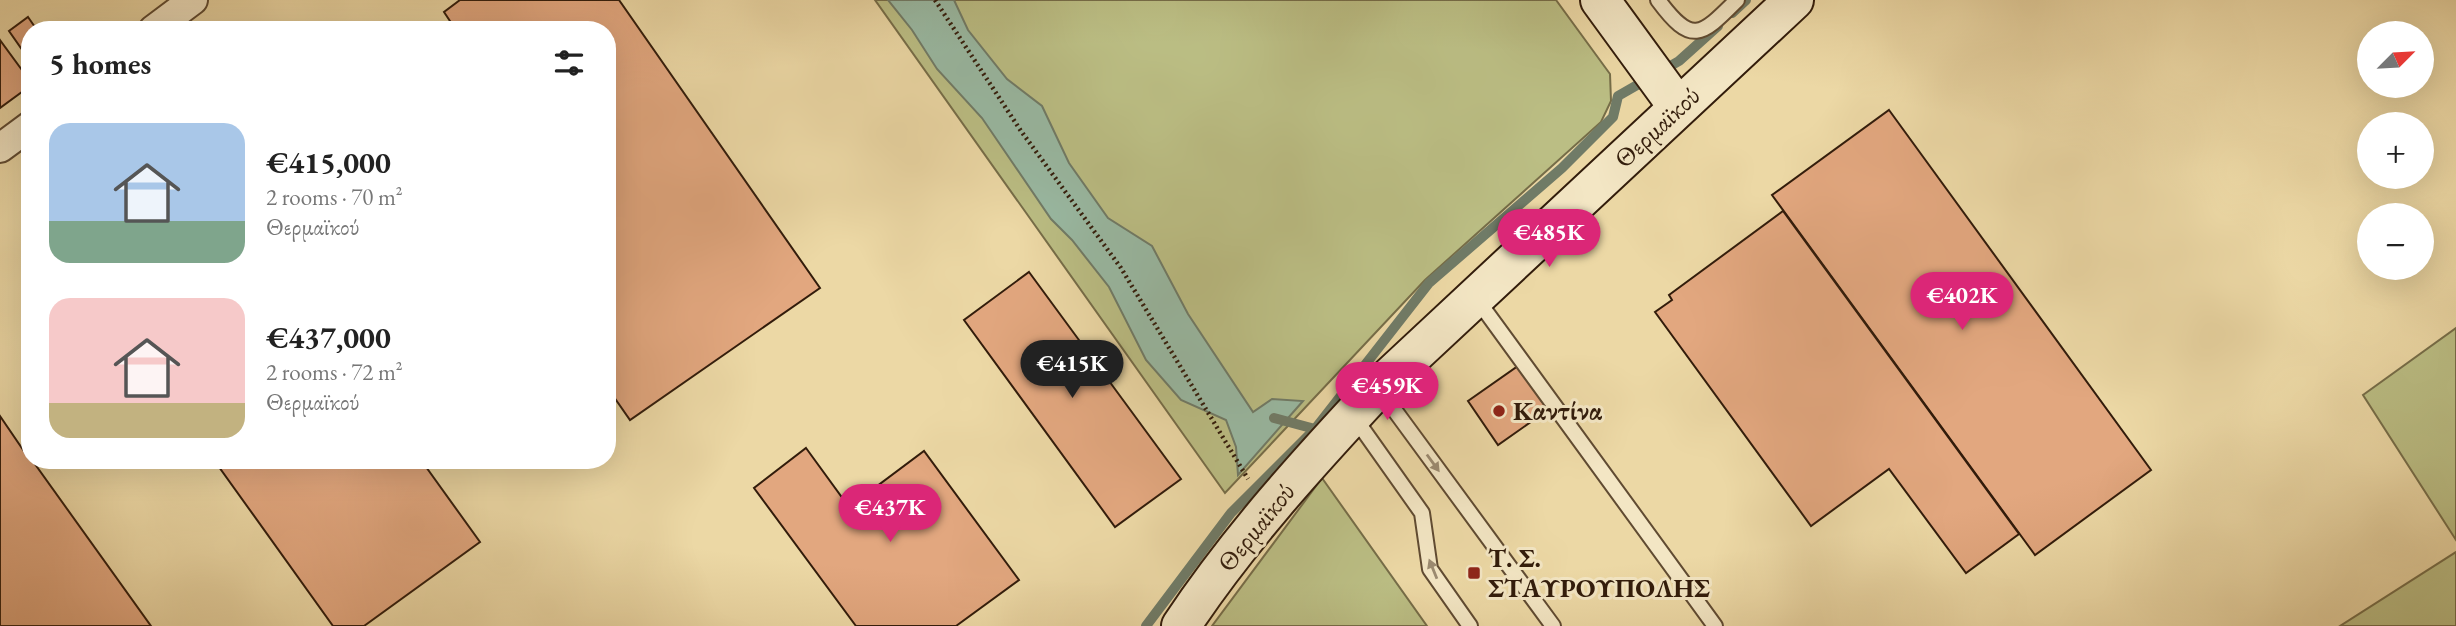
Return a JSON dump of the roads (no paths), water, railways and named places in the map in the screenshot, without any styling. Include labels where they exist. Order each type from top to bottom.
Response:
[{"type":"street","points":[[1600,0],[1678,107]]},
{"type":"street","name":"Θερμαϊκού","points":[[1181,626],[1267,511],[1365,402],[1794,0]]},
{"type":"street","points":[[162,21],[179,4]]},
{"type":"street","points":[[0,148],[21,133]]},
{"type":"lane","points":[[1658,0],[1674,21],[1682,28],[1693,31],[1704,30],[1713,24],[1737,0]]},
{"type":"lane","points":[[1475,297],[1715,626]]},
{"type":"lane","points":[[1365,402],[1422,513],[1430,569],[1469,626]]},
{"type":"lane","points":[[1365,402],[1552,626]]},
{"type":"waterway","points":[[1732,13],[1746,0]]},
{"type":"waterway","points":[[1146,626],[1231,513],[1315,429],[1429,283],[1562,168],[1613,117],[1618,96],[1679,61],[1718,26]]},
{"type":"waterway","points":[[1274,418],[1315,429]]},
{"type":"place","name":"Καντίνα","points":[[1499,411]]},
{"type":"place","name":"Τ. Σ. ΣΤΑΥΡΟΥΠΟΛΗΣ","points":[[1474,573]]}]
